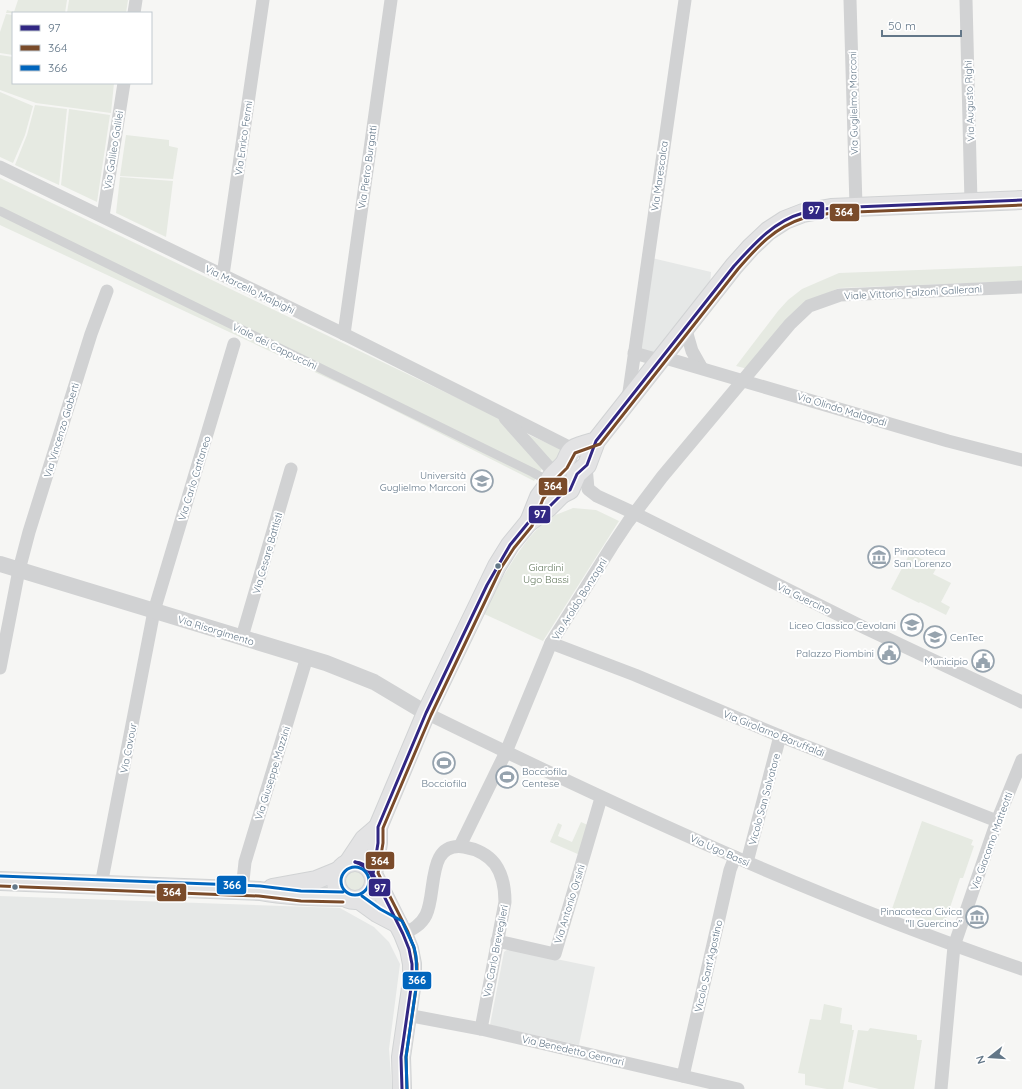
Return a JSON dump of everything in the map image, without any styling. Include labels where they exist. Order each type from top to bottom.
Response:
[{"type":"main road","points":[[0,881],[251,890],[285,895],[351,899],[364,898],[372,891],[378,843],[378,827],[426,713],[498,566],[510,545],[528,523],[539,497],[559,485],[563,465],[585,452],[743,255],[759,238],[777,224],[794,216],[811,211],[831,208],[1022,200]]},
{"type":"main road","points":[[378,827],[364,839],[343,867],[335,882],[336,888],[351,899],[377,913],[401,929]]},
{"type":"main road","points":[[251,890],[316,880],[354,862],[366,865],[373,874],[401,929],[409,949],[412,964],[412,981],[402,1057],[402,1089]]},
{"type":"street","points":[[134,12],[136,0]]},
{"type":"street","name":"Via Enrico Fermi","points":[[223,276],[263,0]]},
{"type":"street","name":"Via Pietro Burgatti","points":[[344,334],[391,0]]},
{"type":"street","name":"Via Marescalca","points":[[628,399],[685,0]]},
{"type":"street","name":"Via Guglielmo Marconi","points":[[850,0],[856,206]]},
{"type":"street","name":"Via Augusto Righi","points":[[966,0],[971,202]]},
{"type":"street","name":"Via Galileo Galilei","points":[[103,216],[124,84]]},
{"type":"street","name":"Via Marcello Malpighi","points":[[0,167],[344,334],[500,412],[585,452]]},
{"type":"street","name":"Viale dei Cappuccini","points":[[0,211],[559,485]]},
{"type":"street","name":"Viale Vittorio Falzoni Gallerani","points":[[743,380],[790,324],[809,306],[840,295],[1022,287]]},
{"type":"street","name":"Via Vincenzo Gioberti","points":[[0,668],[29,532],[91,334],[107,291]]},
{"type":"street","points":[[685,327],[692,351],[701,368]]},
{"type":"street","name":"Via Carlo Cattaneo","points":[[154,611],[234,344]]},
{"type":"street","points":[[634,353],[660,358]]},
{"type":"street","name":"Via Olindo Malagodi","points":[[660,358],[743,380],[948,441],[1022,460]]},
{"type":"street","name":"Via Aroldo Bonzagni","points":[[460,846],[506,752],[551,644],[634,513],[743,380]]},
{"type":"street","name":"Via Marcello Malpighi","points":[[500,412],[559,485]]},
{"type":"street","points":[[559,485],[588,489],[585,452]]},
{"type":"street","name":"Via Cesare Battisti","points":[[242,637],[291,469]]},
{"type":"street","name":"Via Guercino","points":[[588,489],[597,496],[865,628],[1022,702]]},
{"type":"street","name":"Via Risorgimento","points":[[0,564],[242,637],[364,677],[426,713]]},
{"type":"street","name":"Via Cavour","points":[[102,885],[154,611]]},
{"type":"street","name":"Via Girolamo Baruffaldi","points":[[551,644],[635,675],[780,736],[997,821]]},
{"type":"street","name":"Via Giuseppe Mazzini","points":[[251,890],[245,862],[308,658]]},
{"type":"street","name":"Via Ugo Bassi","points":[[426,713],[601,798],[741,860],[954,946],[1022,969]]},
{"type":"street","name":"Vicolo San Salvatore","points":[[741,860],[780,736]]},
{"type":"street","name":"Via Giacomo Matteotti","points":[[941,1089],[954,946],[997,821],[1022,760]]},
{"type":"street","name":"Via Antonio Orsini","points":[[497,941],[555,954],[601,798]]},
{"type":"street","points":[[401,929],[418,926],[425,916],[429,906],[439,856],[450,847],[460,846]]},
{"type":"street","name":"Via Carlo Breveglieri","points":[[460,846],[485,854],[500,872],[505,890],[505,902],[481,1029]]},
{"type":"street","name":"Vicolo Sant'Agostino","points":[[683,1076],[729,877],[741,860]]},
{"type":"street","name":"Via Benedetto Gennari","points":[[407,1015],[481,1029],[738,1089]]},
{"type":"shaded area","points":[[652,258],[711,272],[710,286],[656,353],[637,349]]},
{"type":"shaded area","points":[[0,896],[340,908],[374,927],[389,942],[400,964],[389,1049],[392,1089],[0,1089]]},
{"type":"shaded area","points":[[508,949],[595,967],[579,1045],[490,1025],[504,952]]},
{"type":"green space","points":[[18,0],[67,0],[65,12],[14,12]]},
{"type":"green space","points":[[69,0],[128,0],[126,12],[67,12]]},
{"type":"green space","points":[[7,10],[14,12],[6,13]]},
{"type":"green space","points":[[6,14],[12,15],[12,55],[0,53],[0,32]]},
{"type":"green space","points":[[0,55],[12,57],[12,84],[114,84],[111,113],[36,103],[0,90]]},
{"type":"green space","points":[[0,92],[33,106],[25,135],[13,163],[0,157]]},
{"type":"green space","points":[[35,105],[67,109],[59,185],[15,165],[27,135]]},
{"type":"green space","points":[[69,109],[110,115],[97,202],[61,185]]},
{"type":"green space","points":[[126,135],[169,140],[169,146],[178,148],[173,179],[120,176]]},
{"type":"green space","points":[[120,177],[173,181],[166,237],[116,213]]},
{"type":"green space","points":[[0,178],[503,420],[543,467],[534,481],[364,395],[0,225]]},
{"type":"green space","points":[[1022,266],[1022,281],[839,288],[802,304],[748,369],[736,366],[788,300],[802,289],[839,273]]},
{"type":"green space","points":[[520,431],[561,449],[556,461],[551,464]]},
{"type":"green space","name":"Giardini Ugo Bassi","points":[[573,508],[596,510],[619,521],[543,641],[482,613],[513,560],[532,535],[542,524],[553,516]]},
{"type":"green space","points":[[910,553],[937,567],[933,574],[951,583],[941,602],[950,607],[946,615],[891,589]]},
{"type":"green space","name":"Bocciofila Centese","points":[[505,769],[514,773],[509,785],[499,781]]},
{"type":"green space","points":[[922,821],[973,840],[971,845],[974,846],[963,878],[960,878],[943,928],[892,909]]},
{"type":"green space","points":[[581,822],[590,826],[580,855],[550,842],[558,823],[562,825],[558,836],[572,842]]},
{"type":"green space","points":[[351,869],[359,869],[366,876],[366,884],[359,891],[351,891],[344,884],[344,876]]},
{"type":"green space","points":[[824,1004],[842,1008],[840,1023],[852,1025],[852,1030],[854,1030],[843,1089],[827,1089],[805,1085],[805,1074],[798,1073],[810,1019],[821,1020]]},
{"type":"green space","points":[[870,1028],[917,1035],[917,1040],[922,1040],[914,1089],[879,1089],[848,1082],[858,1030],[868,1031]]},
{"type":"transit line","name":"97","points":[[402,1089],[401,1057],[412,981],[412,964],[409,949],[403,934],[373,874],[378,843],[378,827],[426,713],[487,585],[510,545],[528,523],[549,507],[562,494],[570,490],[577,474],[587,465],[596,441],[734,266],[765,234],[774,227],[803,213],[831,208],[1022,200]]},
{"type":"transit line","name":"364","points":[[407,1089],[406,1057],[417,982],[417,964],[414,948],[408,932],[378,873],[383,843],[383,828],[431,715],[501,568],[514,548],[532,526],[543,499],[554,485],[556,479],[567,468],[575,453],[600,444],[738,269],[752,253],[775,232],[807,217],[832,213],[1022,205]]},
{"type":"transit line","name":"97","points":[[355,862],[369,870],[374,885]]},
{"type":"transit line","name":"97","points":[[355,862],[363,864],[369,869],[373,876],[374,885]]},
{"type":"transit line","name":"366","points":[[355,867],[365,871],[369,881],[365,891],[355,895],[345,891],[341,881],[345,871],[355,867]]},
{"type":"transit line","name":"366","points":[[0,876],[260,886],[301,891],[343,892]]},
{"type":"transit line","name":"364","points":[[0,886],[259,896],[301,901],[343,902]]},
{"type":"transit line","name":"366","points":[[362,896],[380,909],[402,921],[414,947],[416,956],[417,981],[406,1057],[407,1089]]},
{"type":"place","name":"Università Guglielmo Marconi","points":[[482,481]]},
{"type":"place","name":"Pinacoteca San Lorenzo","points":[[879,557]]},
{"type":"place","name":"Liceo Classico Cevolani","points":[[912,625]]},
{"type":"place","name":"CenTec","points":[[935,637]]},
{"type":"place","name":"Palazzo Piombini","points":[[889,653]]},
{"type":"place","name":"Municipio","points":[[983,661]]},
{"type":"place","name":"Bocciofila","points":[[444,763]]},
{"type":"place","name":"Bocciofila Centese","points":[[507,777]]},
{"type":"place","name":"Pinacoteca Civica \"Il Guercino\"","points":[[977,917]]}]
